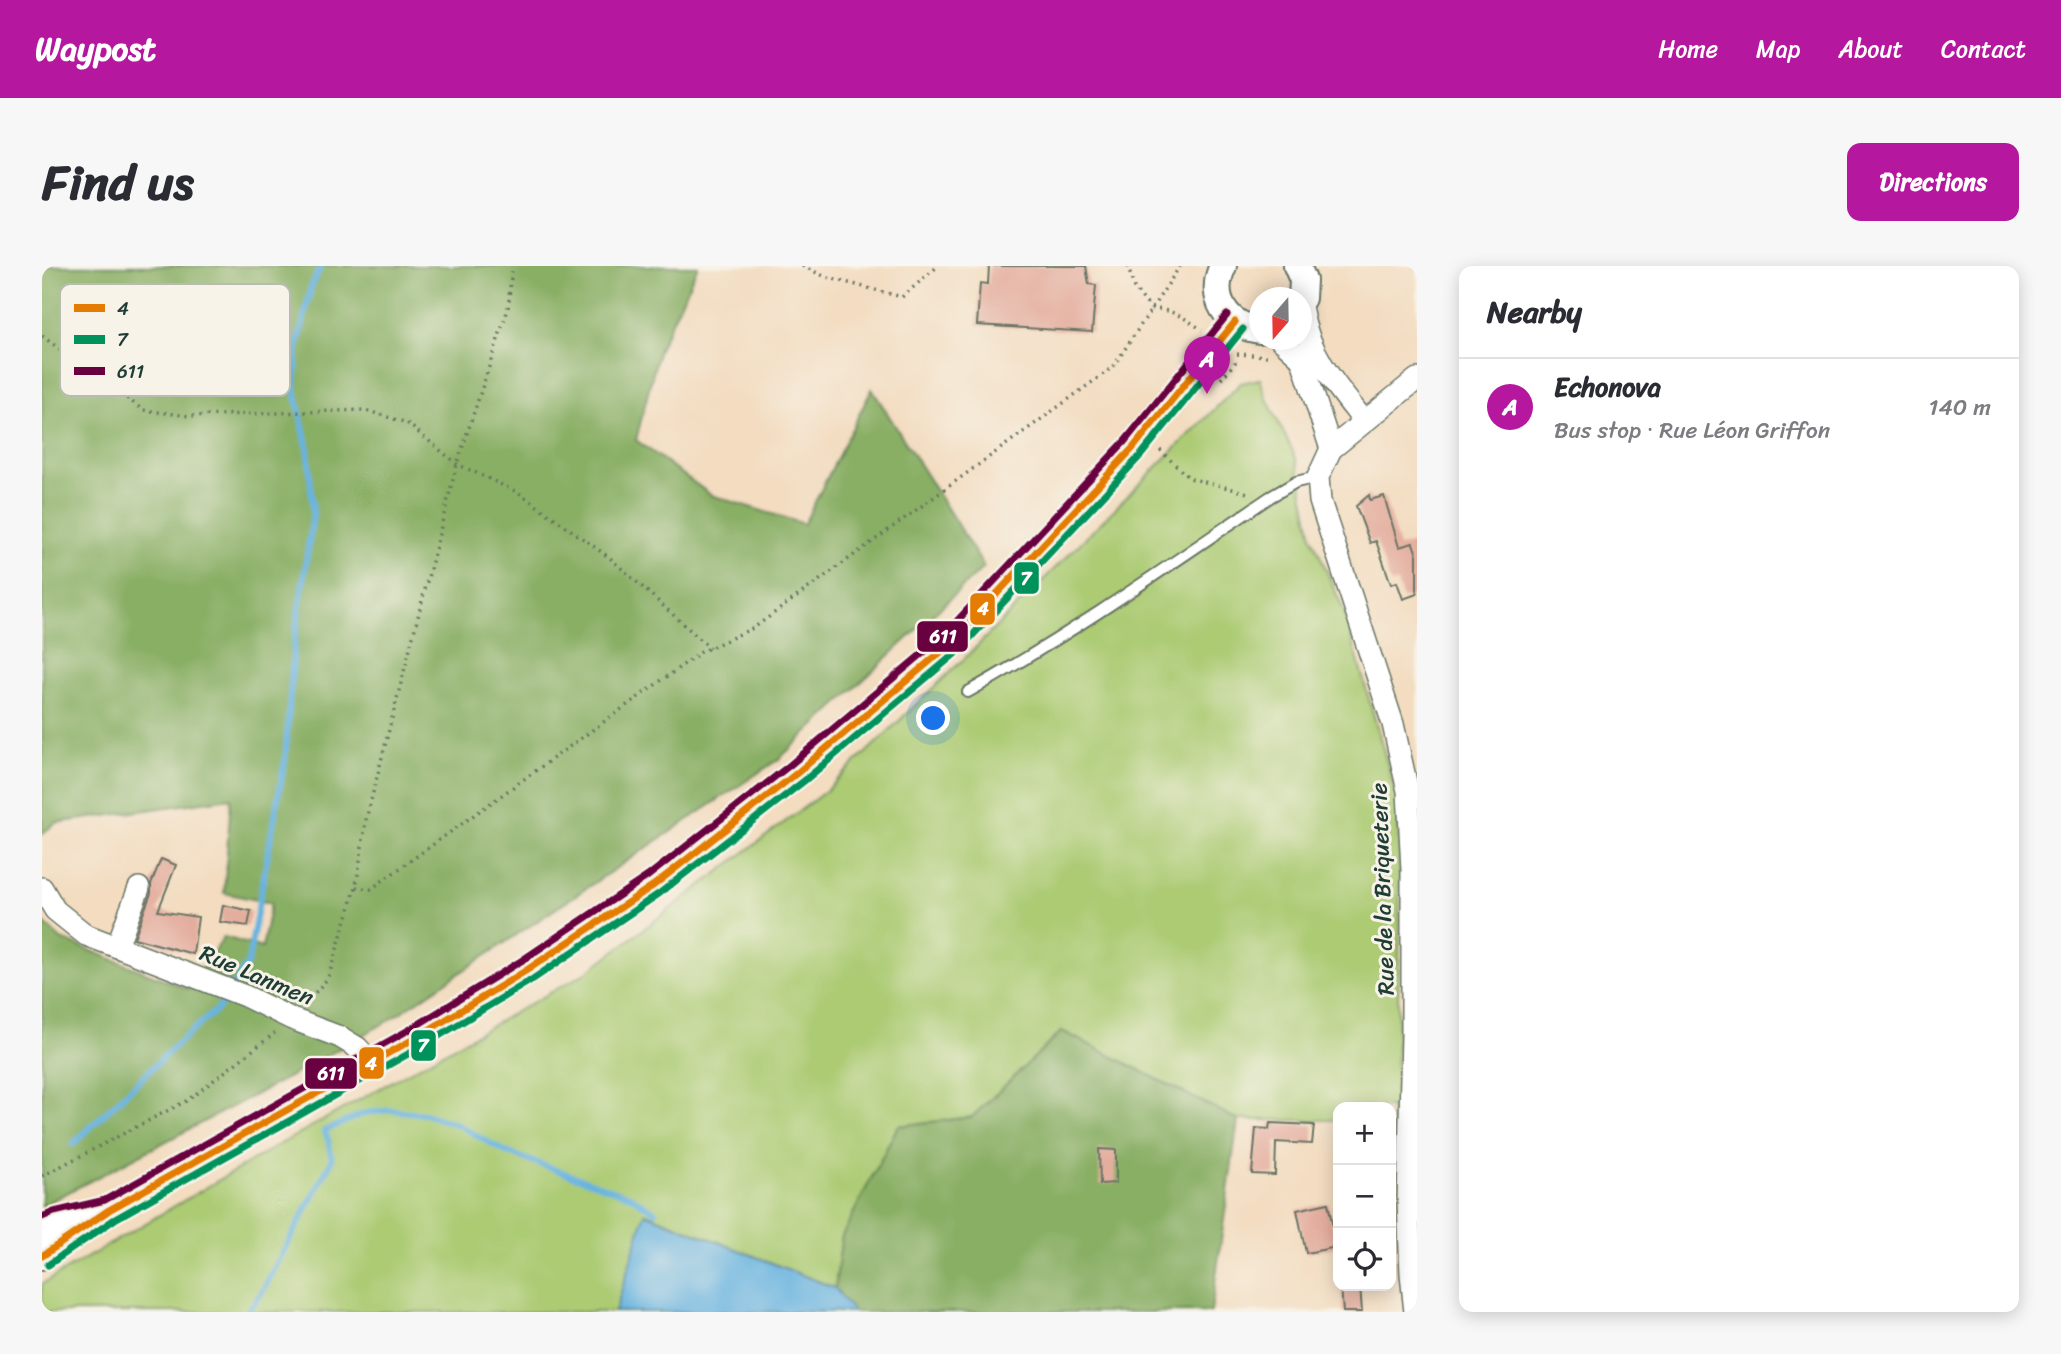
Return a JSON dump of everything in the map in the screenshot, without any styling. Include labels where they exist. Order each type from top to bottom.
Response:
[{"type":"street","points":[[1297,266],[1303,280],[1302,287]]},
{"type":"street","points":[[1221,267],[1217,280],[1220,303],[1234,322],[1249,328]]},
{"type":"street","points":[[42,1256],[109,1210],[419,1036],[527,970],[654,886],[797,773],[949,645],[1145,433],[1234,322]]},
{"type":"street","points":[[1312,341],[1326,372],[1364,421]]},
{"type":"street","points":[[1282,350],[1298,356],[1303,363],[1331,449]]},
{"type":"street","points":[[1318,477],[1331,449],[1417,379]]},
{"type":"street","name":"Rue de la Briqueterie","points":[[1318,477],[1320,501],[1393,724],[1409,791],[1414,1099],[1408,1202],[1415,1312]]},
{"type":"street","name":"Rue Lanmen","points":[[42,888],[55,910],[86,934],[245,996],[292,1019],[340,1037],[358,1048],[371,1063]]},
{"type":"street","points":[[117,946],[139,888]]},
{"type":"street","points":[[42,1228],[56,1222],[109,1210]]},
{"type":"lane","points":[[968,692],[1023,661],[1270,497],[1296,482],[1318,477]]},
{"type":"path","points":[[42,1176],[188,1100],[292,1019],[328,978],[356,887],[366,820],[457,464],[508,309],[512,266]]},
{"type":"path","points":[[802,266],[826,277],[902,297],[938,266]]},
{"type":"path","points":[[1128,266],[1134,288],[1151,309]]},
{"type":"path","points":[[356,887],[371,889],[701,652],[755,627],[1113,367],[1180,266]]},
{"type":"path","points":[[1151,309],[1173,312],[1185,317],[1199,329]]},
{"type":"path","points":[[42,336],[60,349]]},
{"type":"path","points":[[1237,354],[1264,350]]},
{"type":"path","points":[[124,396],[143,410],[189,416],[365,410],[407,423],[457,464],[519,493],[610,558],[710,648]]},
{"type":"path","points":[[1145,433],[1163,455],[1189,478],[1270,497]]},
{"type":"green space","points":[[42,266],[698,266],[659,349],[636,440],[711,495],[804,524],[872,389],[984,567],[779,759],[388,1021],[291,1076],[42,1206],[42,921],[61,939],[188,989],[224,937],[262,948],[271,903],[224,893],[231,798],[55,823],[42,834]]},
{"type":"green space","points":[[1260,379],[1296,458],[1312,537],[1344,611],[1398,801],[1400,926],[1395,1102],[1333,1102],[1333,1120],[1238,1120],[1062,1031],[972,1117],[898,1126],[842,1236],[835,1288],[646,1213],[615,1312],[42,1312],[42,1284],[275,1147],[587,972],[827,790],[969,654],[1241,383]]},
{"type":"green space","points":[[1062,1031],[1238,1120],[1211,1312],[853,1312],[835,1288],[842,1236],[898,1126],[972,1117]]},
{"type":"water","points":[[645,1213],[835,1288],[853,1312],[615,1312]]},
{"type":"building","points":[[989,266],[1086,266],[1089,284],[1096,285],[1092,332],[977,325],[980,283],[988,284]]},
{"type":"building","points":[[1369,495],[1370,500],[1384,496],[1399,547],[1413,543],[1417,555],[1417,594],[1403,599],[1397,582],[1391,584],[1376,541],[1370,543],[1356,506]]},
{"type":"building","points":[[161,859],[176,865],[158,911],[198,917],[193,954],[134,938]]},
{"type":"building","points":[[223,905],[251,911],[248,926],[220,922]]},
{"type":"building","points":[[1270,1123],[1314,1125],[1312,1144],[1276,1142],[1275,1175],[1252,1174],[1256,1128],[1269,1129]]},
{"type":"building","points":[[1099,1149],[1116,1150],[1116,1183],[1100,1184]]},
{"type":"building","points":[[1328,1203],[1333,1227],[1333,1248],[1306,1253],[1297,1210]]},
{"type":"building","points":[[1341,1291],[1360,1291],[1362,1312],[1343,1312]]},
{"type":"waterway","points":[[73,1144],[177,1044],[222,1005],[248,962],[285,760],[294,643],[313,514],[308,450],[295,390],[297,348],[311,287],[321,266]]},
{"type":"waterway","points":[[247,1312],[262,1292],[332,1160],[324,1131],[365,1113],[392,1110],[425,1114],[458,1125],[506,1152],[630,1196],[655,1212]]},
{"type":"transit line","name":"611","points":[[42,1217],[105,1200],[414,1027],[521,961],[648,876],[790,765],[942,637],[1125,441],[1227,315]]},
{"type":"transit line","name":"4","points":[[42,1256],[109,1210],[419,1036],[527,970],[654,885],[797,773],[949,645],[1133,448],[1235,322]]},
{"type":"transit line","name":"7","points":[[48,1265],[115,1219],[424,1045],[533,979],[660,893],[804,781],[957,652],[1141,455],[1243,329]]},
{"type":"place","name":"Echonova","points":[[1207,394]]}]
